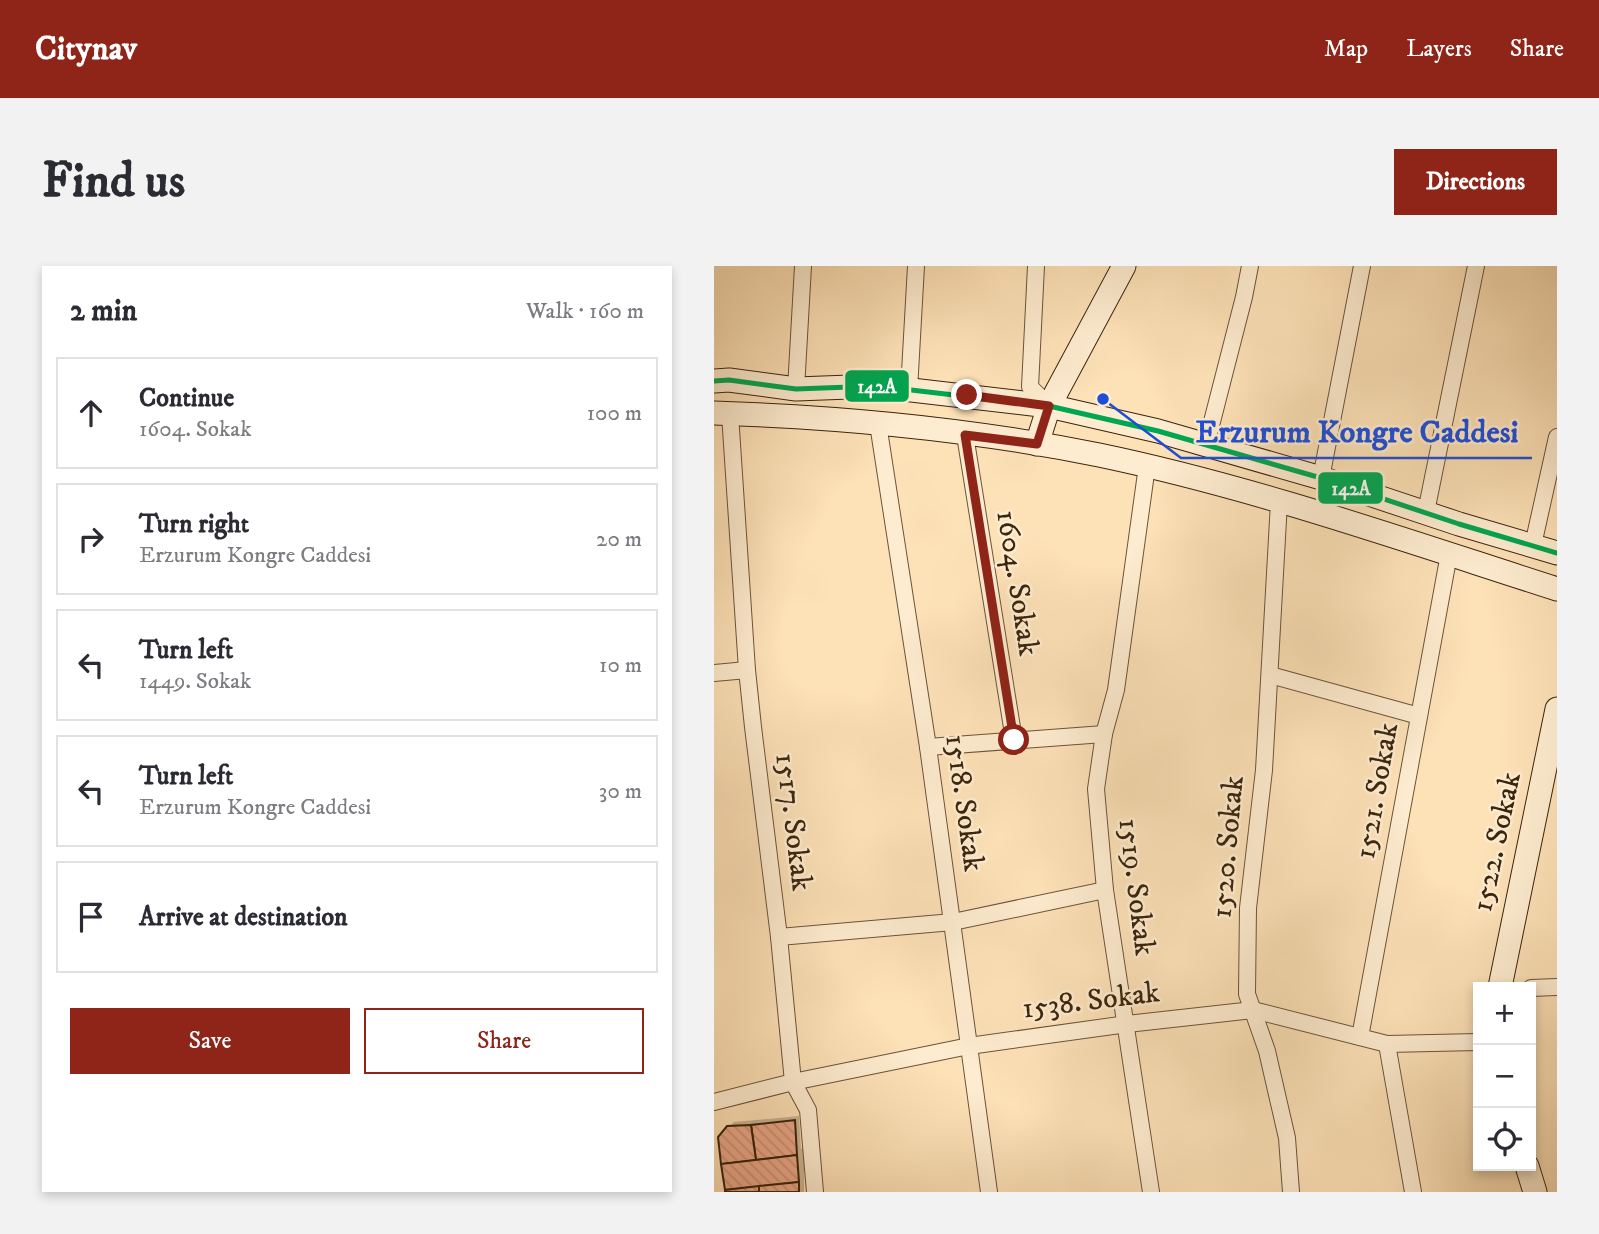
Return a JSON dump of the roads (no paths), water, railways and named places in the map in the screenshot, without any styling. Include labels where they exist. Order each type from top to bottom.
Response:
[{"type":"main road","points":[[1037,444],[1049,406],[1124,266]]},
{"type":"main road","points":[[714,381],[729,380],[796,389],[877,386],[1049,406],[1206,445],[1321,478],[1557,553]]},
{"type":"main road","points":[[722,413],[878,424],[1037,444],[1147,466],[1279,502],[1557,589]]},
{"type":"main road","name":"1522. Sokak","points":[[1501,982],[1557,709]]},
{"type":"main road","points":[[1529,1171],[1535,1192]]},
{"type":"street","points":[[796,389],[803,266]]},
{"type":"street","points":[[909,390],[916,266]]},
{"type":"street","points":[[1036,266],[1030,387],[1049,406]]},
{"type":"street","points":[[1206,445],[1250,266]]},
{"type":"street","points":[[1321,478],[1362,266]]},
{"type":"street","points":[[1426,513],[1476,266]]},
{"type":"street","name":"1517. Sokak","points":[[722,413],[747,670],[779,937],[793,1082],[808,1110],[815,1192]]},
{"type":"street","name":"1518. Sokak","points":[[878,424],[928,747],[989,1192]]},
{"type":"street","name":"1604. Sokak","points":[[965,435],[1014,740]]},
{"type":"street","points":[[1533,545],[1557,437]]},
{"type":"street","name":"1519. Sokak","points":[[1147,466],[1116,690],[1104,734],[1096,789],[1105,890],[1151,1192]]},
{"type":"street","name":"1520. Sokak","points":[[1279,502],[1264,770],[1248,908],[1247,994],[1267,1051],[1287,1138],[1291,1192]]},
{"type":"street","name":"1521. Sokak","points":[[1360,1037],[1449,554]]},
{"type":"street","points":[[714,673],[747,670]]},
{"type":"street","points":[[1270,675],[1419,716]]},
{"type":"street","points":[[928,747],[1104,734]]},
{"type":"street","points":[[779,937],[953,922],[1105,890]]},
{"type":"street","points":[[1536,988],[1557,987]]},
{"type":"street","name":"1538. Sokak","points":[[714,1102],[793,1082],[969,1046],[1253,1010],[1387,1044],[1473,1042]]},
{"type":"street","points":[[1387,1044],[1413,1192]]},
{"type":"place","name":"Erzurum Kongre Caddesi","points":[[1103,399]]}]
